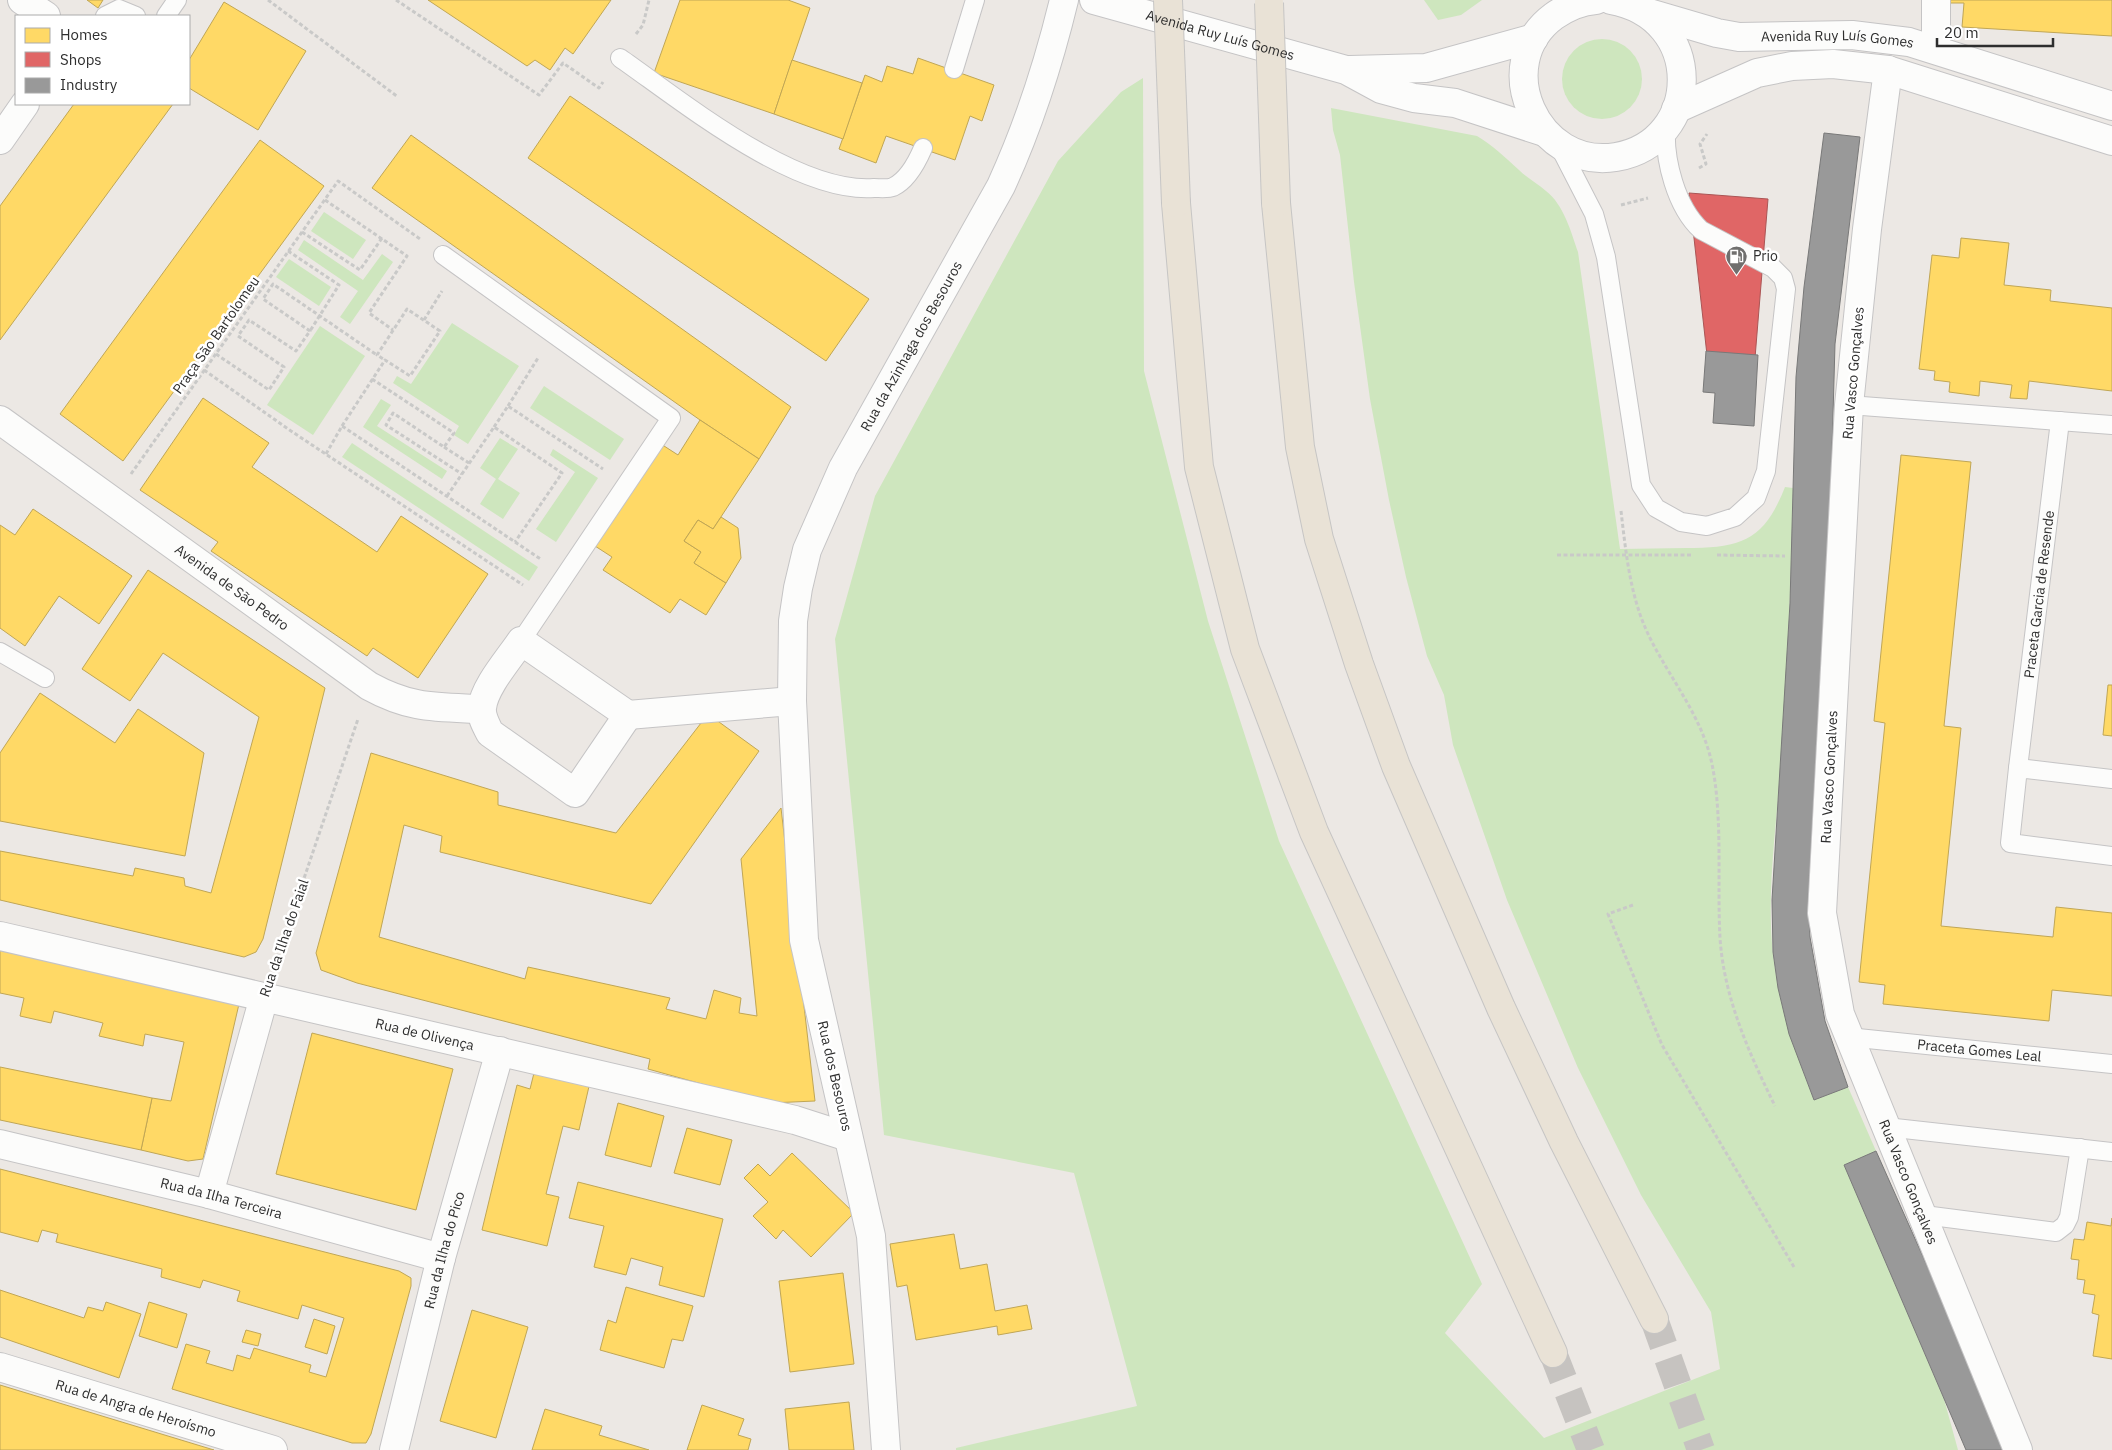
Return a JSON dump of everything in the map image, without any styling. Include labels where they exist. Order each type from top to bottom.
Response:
[{"type":"highway","points":[[1168,0],[1176,203],[1199,467],[1245,649],[1314,832],[1553,1353]]},
{"type":"highway","points":[[1269,1],[1276,203],[1300,447],[1319,539],[1359,664],[1396,766],[1501,1008],[1564,1142],[1654,1319]]},
{"type":"street","points":[[22,0],[44,15]]},
{"type":"street","name":"Rua da Azinhaga dos Besouros","points":[[792,701],[793,621],[798,588],[807,550],[823,508],[843,468],[1001,186],[1036,104],[1064,0]]},
{"type":"street","name":"Avenida Ruy Luís Gomes","points":[[1094,0],[1346,70],[1381,89],[1414,98],[1454,103],[1551,138],[1576,153],[1596,158],[1616,157],[1635,151],[1652,141],[1671,118],[1742,78],[1792,66],[1815,63],[1888,70],[2112,141]]},
{"type":"street","name":"Avenida Ruy Luís Gomes","points":[[1346,70],[1426,68],[1543,20],[1566,8],[1586,0],[1596,0]]},
{"type":"street","points":[[1936,0],[1936,48]]},
{"type":"street","points":[[1629,4],[1668,34],[1676,46],[1682,67],[1682,88],[1671,118]]},
{"type":"street","name":"Avenida Ruy Luís Gomes","points":[[1629,4],[1718,34],[1739,37],[1852,34],[1909,42],[1936,48],[2112,106]]},
{"type":"street","points":[[1543,20],[1526,56],[1524,83],[1525,96],[1532,115],[1551,138]]},
{"type":"street","name":"Rua Vasco Gonçalves","points":[[1888,70],[1867,230],[1849,405],[1822,913],[1840,1014],[1848,1037],[1924,1215],[2018,1450]]},
{"type":"street","points":[[0,140],[24,105]]},
{"type":"street","name":"Avenida de São Pedro","points":[[0,420],[369,686],[393,699],[417,706],[481,709]]},
{"type":"street","points":[[628,715],[575,793],[490,733],[481,709],[488,689],[521,641],[628,715],[792,701]]},
{"type":"street","name":"Rua dos Besouros","points":[[792,701],[804,940],[871,1236],[886,1450]]},
{"type":"street","name":"Rua de Olivença","points":[[0,936],[795,1120],[848,1137]]},
{"type":"street","name":"Rua da Ilha do Faial","points":[[209,1194],[264,997]]},
{"type":"street","name":"Rua da Ilha do Pico","points":[[394,1450],[441,1258],[500,1052]]},
{"type":"street","name":"Rua da Ilha Terceira","points":[[0,1144],[209,1194],[441,1258]]},
{"type":"street","name":"Rua de Angra de Heroísmo","points":[[0,1366],[273,1450]]},
{"type":"lane","points":[[167,15],[178,0]]},
{"type":"lane","points":[[954,69],[975,0]]},
{"type":"lane","points":[[107,15],[118,9],[133,15]]},
{"type":"lane","points":[[620,58],[728,134],[782,163],[820,180],[861,189],[893,187],[907,176],[923,148]]},
{"type":"lane","points":[[1551,138],[1594,214],[1606,257],[1641,485],[1656,508],[1681,522],[1706,526],[1735,517],[1756,498],[1766,471],[1786,289],[1782,278],[1773,268],[1701,230],[1686,212],[1664,148],[1671,118]]},
{"type":"lane","points":[[443,256],[671,418],[521,641]]},
{"type":"lane","points":[[1849,405],[2112,425]]},
{"type":"lane","name":"Praceta Garcia de Resende","points":[[2060,421],[2010,843],[2112,856]]},
{"type":"lane","points":[[0,652],[46,678]]},
{"type":"lane","points":[[2018,768],[2112,779]]},
{"type":"lane","name":"Praceta Gomes Leal","points":[[1848,1037],[2112,1064]]},
{"type":"lane","points":[[1886,1127],[2112,1152]]},
{"type":"lane","points":[[1924,1215],[2056,1232],[2065,1225],[2069,1217],[2080,1148]]},
{"type":"path","points":[[268,0],[398,97]]},
{"type":"path","points":[[396,0],[539,95],[563,63]]},
{"type":"path","name":"Praça São Bartolomeu","points":[[112,501],[338,181],[443,256]]},
{"type":"path","points":[[325,200],[407,256],[368,313],[393,330]]},
{"type":"path","points":[[302,232],[360,270],[382,238]]},
{"type":"path","points":[[216,354],[269,390],[284,367],[238,336],[249,320],[296,351],[339,285],[288,251]]},
{"type":"path","points":[[310,331],[263,299],[273,284],[377,355],[410,376],[440,331],[407,309],[377,355]]},
{"type":"path","points":[[424,320],[434,304]]},
{"type":"path","points":[[326,454],[385,360]]},
{"type":"path","points":[[447,496],[531,369]]},
{"type":"path","points":[[204,370],[548,602]]},
{"type":"path","points":[[372,379],[454,433],[444,446]]},
{"type":"path","points":[[508,406],[626,484]]},
{"type":"path","points":[[462,474],[386,425],[393,413],[469,463]]},
{"type":"path","points":[[342,426],[544,562]]},
{"type":"path","points":[[494,426],[562,472],[515,542]]},
{"type":"path","points":[[1620,504],[1627,555],[1637,603],[1648,634],[1704,735],[1712,766],[1717,809],[1720,940],[1728,987],[1738,1020],[1775,1106]]},
{"type":"path","points":[[1557,554],[1696,555]]},
{"type":"path","points":[[1716,556],[1785,556]]},
{"type":"path","name":"Rua da Ilha do Faial","points":[[264,997],[369,686]]},
{"type":"path","points":[[1633,905],[1608,914],[1662,1045],[1794,1267]]},
{"type":"green space","points":[[1424,0],[1482,0],[1461,15],[1438,20]]},
{"type":"green space","points":[[1602,39],[1617,42],[1630,51],[1639,64],[1642,79],[1639,94],[1630,107],[1617,116],[1602,119],[1587,116],[1574,107],[1565,94],[1562,79],[1565,64],[1574,51],[1587,42]]},
{"type":"green space","points":[[1143,78],[1144,371],[1208,621],[1279,841],[1482,1284],[1445,1333],[1544,1438],[1720,1369],[1711,1312],[1641,1195],[1578,1068],[1507,900],[1453,745],[1444,695],[1427,656],[1406,577],[1389,500],[1370,399],[1354,282],[1340,155],[1333,130],[1331,108],[1477,136],[1543,188],[1558,204],[1566,219],[1578,252],[1620,549],[1705,548],[1736,543],[1748,538],[1759,530],[1777,505],[1785,487],[1793,488],[1786,693],[1771,882],[1771,930],[1779,992],[1800,1064],[1814,1100],[1848,1087],[1876,1151],[1844,1165],[1944,1399],[1958,1450],[956,1450],[956,1448],[1137,1406],[1074,1173],[884,1135],[835,639],[875,496],[1058,161],[1121,92]]},
{"type":"green space","points":[[324,212],[366,240],[353,259],[311,231]]},
{"type":"green space","points":[[304,240],[363,280],[382,254],[393,262],[350,324],[340,317],[358,291],[298,250]]},
{"type":"green space","points":[[289,259],[331,287],[319,306],[276,277]]},
{"type":"green space","points":[[452,323],[519,366],[468,444],[454,435],[459,426],[393,383],[397,376],[411,384]]},
{"type":"green space","points":[[320,326],[365,356],[313,435],[267,405]]},
{"type":"green space","points":[[544,386],[624,439],[610,460],[530,408]]},
{"type":"green space","points":[[381,399],[391,405],[377,426],[447,471],[442,479],[363,427]]},
{"type":"green space","points":[[500,438],[518,449],[498,479],[520,493],[503,519],[480,504],[496,479],[480,468]]},
{"type":"green space","points":[[352,443],[538,567],[529,581],[342,457]]},
{"type":"green space","points":[[553,449],[598,478],[556,542],[536,529],[575,472],[550,455]]},
{"type":"building: Homes","points":[[87,0],[103,0],[98,8]]},
{"type":"building: Homes","points":[[428,0],[611,0],[573,54],[565,48],[550,70],[535,60],[527,66]]},
{"type":"building: Homes","points":[[680,0],[788,0],[810,8],[774,114],[654,73]]},
{"type":"building: Homes","points":[[1949,0],[2112,0],[2112,36],[1962,27],[1964,3],[1948,3]]},
{"type":"building: Homes","points":[[224,2],[306,51],[258,130],[190,89],[190,58]]},
{"type":"building: Homes","points":[[918,58],[994,85],[982,121],[970,116],[955,160],[886,136],[876,163],[839,149],[865,75],[882,82],[887,66],[913,74]]},
{"type":"building: Homes","points":[[792,60],[862,83],[843,139],[774,114]]},
{"type":"building: Homes","points":[[570,96],[869,299],[826,361],[528,158]]},
{"type":"building: Homes","points":[[73,105],[172,105],[0,340],[0,206]]},
{"type":"building: Homes","points":[[411,135],[791,407],[759,459],[700,420],[372,188]]},
{"type":"building: Homes","points":[[260,140],[324,186],[123,461],[60,414]]},
{"type":"building: Homes","points":[[1961,238],[2009,243],[2004,285],[2051,290],[2050,301],[2112,308],[2112,391],[2029,381],[2027,399],[2010,398],[2012,385],[1980,381],[1979,396],[1949,392],[1950,382],[1934,380],[1935,371],[1919,369],[1932,255],[1959,258]]},
{"type":"building: Homes","points":[[203,398],[269,443],[252,467],[377,552],[401,516],[488,574],[418,678],[373,648],[367,656],[211,551],[218,542],[140,490]]},
{"type":"building: Homes","points":[[700,420],[759,459],[713,529],[698,520],[684,541],[701,552],[694,563],[726,583],[706,615],[680,599],[670,613],[603,570],[612,557],[595,546],[661,444],[678,455]]},
{"type":"building: Homes","points":[[1901,455],[1971,462],[1944,726],[1961,728],[1941,926],[2053,937],[2056,907],[2112,913],[2112,996],[2052,990],[2049,1021],[1883,1004],[1885,985],[1859,982],[1885,723],[1874,721]]},
{"type":"building: Homes","points":[[33,509],[132,576],[99,624],[59,596],[25,646],[0,628],[0,525],[15,535]]},
{"type":"building: Homes","points":[[721,517],[738,528],[741,558],[726,583],[694,563],[701,552],[684,541],[698,520],[713,529]]},
{"type":"building: Homes","points":[[148,570],[325,688],[263,939],[256,952],[244,957],[0,900],[0,851],[133,876],[135,868],[184,878],[185,886],[211,893],[259,717],[163,653],[130,701],[82,669]]},
{"type":"building: Homes","points":[[2108,685],[2112,685],[2112,736],[2103,735]]},
{"type":"building: Homes","points":[[40,693],[115,743],[138,709],[204,753],[185,856],[0,821],[0,753]]},
{"type":"building: Homes","points":[[708,714],[759,751],[651,904],[440,852],[442,836],[404,825],[379,937],[525,979],[528,967],[670,998],[666,1009],[706,1019],[714,990],[741,998],[739,1013],[757,1016],[741,859],[781,808],[815,1101],[770,1103],[648,1069],[650,1059],[357,983],[321,970],[316,953],[371,753],[498,792],[498,805],[616,833]]},
{"type":"building: Homes","points":[[0,949],[239,1004],[203,1159],[188,1161],[141,1150],[152,1098],[171,1101],[184,1042],[145,1034],[143,1046],[99,1036],[103,1023],[54,1011],[51,1023],[20,1016],[24,998],[0,993]]},
{"type":"building: Homes","points":[[312,1033],[453,1069],[416,1210],[276,1174]]},
{"type":"building: Homes","points":[[0,1067],[152,1098],[141,1150],[0,1120]]},
{"type":"building: Homes","points":[[535,1069],[590,1082],[579,1130],[563,1126],[546,1194],[559,1197],[547,1246],[482,1230],[517,1085],[530,1089]]},
{"type":"building: Homes","points":[[618,1103],[664,1116],[651,1167],[605,1155]]},
{"type":"building: Homes","points":[[687,1128],[732,1140],[720,1185],[674,1173]]},
{"type":"building: Homes","points":[[792,1153],[854,1213],[811,1257],[783,1230],[776,1239],[753,1216],[768,1202],[744,1178],[758,1164],[770,1176]]},
{"type":"building: Homes","points":[[0,1169],[399,1271],[411,1278],[411,1286],[371,1434],[366,1443],[352,1443],[172,1389],[186,1344],[210,1351],[206,1363],[233,1371],[237,1355],[250,1359],[254,1348],[311,1365],[309,1372],[326,1377],[344,1318],[302,1305],[298,1319],[237,1301],[240,1291],[203,1280],[200,1288],[161,1277],[162,1269],[56,1242],[58,1234],[42,1230],[38,1242],[0,1232]]},
{"type":"building: Homes","points":[[578,1182],[723,1219],[704,1297],[659,1285],[663,1267],[631,1258],[626,1275],[594,1267],[604,1226],[569,1218]]},
{"type":"building: Homes","points":[[2112,1218],[2112,1359],[2093,1356],[2099,1315],[2092,1313],[2095,1295],[2083,1293],[2085,1280],[2077,1279],[2079,1260],[2071,1259],[2074,1239],[2084,1240],[2087,1222],[2111,1226]]},
{"type":"building: Homes","points":[[954,1234],[960,1269],[987,1264],[995,1311],[1027,1305],[1032,1329],[998,1335],[997,1326],[916,1340],[907,1285],[897,1287],[890,1244]]},
{"type":"building: Homes","points":[[843,1273],[854,1364],[790,1372],[779,1281]]},
{"type":"building: Homes","points":[[626,1287],[693,1306],[683,1341],[672,1339],[664,1368],[600,1350],[608,1320],[616,1323]]},
{"type":"building: Homes","points":[[0,1290],[84,1318],[88,1307],[103,1311],[106,1302],[141,1314],[119,1378],[0,1337]]},
{"type":"building: Homes","points":[[149,1302],[187,1314],[177,1348],[139,1336]]},
{"type":"building: Homes","points":[[472,1310],[528,1327],[496,1438],[440,1421]]},
{"type":"building: Homes","points":[[314,1319],[335,1326],[327,1354],[305,1347]]},
{"type":"building: Homes","points":[[246,1330],[261,1334],[258,1346],[242,1342]]},
{"type":"building: Homes","points":[[0,1385],[214,1450],[0,1450]]},
{"type":"building: Homes","points":[[849,1402],[854,1450],[789,1450],[785,1409]]},
{"type":"building: Homes","points":[[702,1405],[744,1419],[738,1435],[751,1439],[748,1450],[687,1450]]},
{"type":"building: Homes","points":[[545,1409],[602,1426],[599,1435],[649,1450],[532,1450]]},
{"type":"building: Shops","points":[[1689,193],[1768,199],[1755,358],[1707,355]]},
{"type":"building: Industry","points":[[1824,133],[1860,137],[1835,344],[1831,486],[1808,902],[1810,937],[1825,1021],[1848,1087],[1814,1100],[1789,1034],[1778,988],[1773,952],[1772,900],[1790,603],[1796,377],[1804,287]]},
{"type":"building: Industry","points":[[1706,351],[1758,355],[1754,426],[1713,423],[1715,393],[1703,392]]},
{"type":"building: Industry","points":[[1876,1151],[1989,1405],[2006,1450],[1966,1450],[1844,1165]]},
{"type":"tunnel","points":[[1654,1319],[1701,1450]]},
{"type":"tunnel","points":[[1553,1353],[1591,1450]]},
{"type":"place","name":"Prio","points":[[1737,275]]}]
